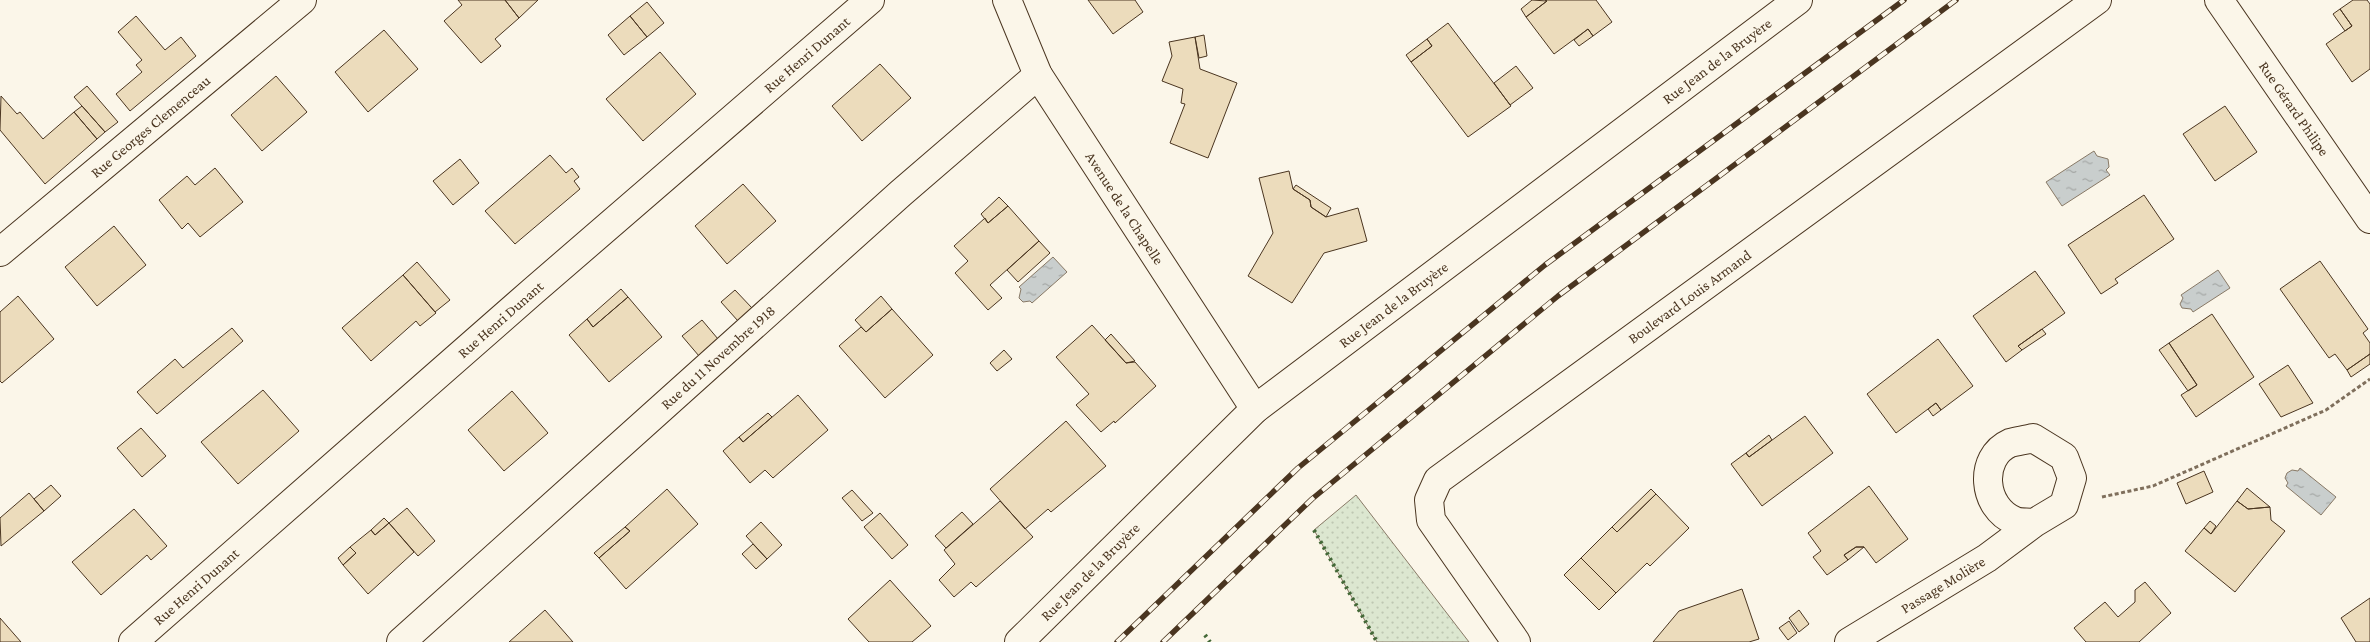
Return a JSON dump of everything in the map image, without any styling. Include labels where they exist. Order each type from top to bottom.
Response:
[{"type":"street","name":"Rue Georges Clemenceau","points":[[0,252],[302,0]]},
{"type":"street","name":"Rue Henri Dunant","points":[[133,642],[524,299],[870,0]]},
{"type":"street","name":"Avenue de la Chapelle","points":[[1007,0],[1038,75],[1255,409]]},
{"type":"street","name":"Rue Jean de la Bruyère","points":[[1019,642],[1255,409],[1797,0]]},
{"type":"street","name":"Boulevard Louis Armand","points":[[1516,642],[1431,520],[1428,500],[1438,480],[2097,0]]},
{"type":"street","name":"Rue Gérard Philipe","points":[[2219,0],[2370,219]]},
{"type":"street","name":"Rue du 11 Novembre 1918","points":[[401,642],[901,193],[1038,75]]},
{"type":"street","points":[[2034,523],[2015,521],[1994,505],[1989,491],[1987,484],[1992,459],[2009,444],[2033,438],[2064,457],[2072,478],[2064,505]]},
{"type":"street","name":"Passage Molière","points":[[1849,642],[1987,558],[2034,523],[2064,505]]},
{"type":"path","points":[[2064,505],[2153,486],[2326,410],[2370,379]]},
{"type":"green space","points":[[1356,495],[1469,642],[1377,642],[1314,530]]},
{"type":"water","points":[[2094,151],[2097,156],[2108,159],[2109,167],[2106,170],[2110,175],[2062,206],[2046,182]]},
{"type":"water","points":[[1053,257],[1067,272],[1032,303],[1030,301],[1023,302],[1019,298],[1021,289],[1019,287]]},
{"type":"water","points":[[2218,270],[2230,288],[2193,312],[2191,309],[2182,308],[2180,304],[2183,298],[2181,295]]},
{"type":"water","points":[[2300,468],[2336,497],[2321,515],[2286,486],[2288,483],[2285,478],[2287,473],[2292,470],[2298,471]]},
{"type":"building","points":[[458,0],[505,0],[519,18],[495,39],[501,46],[481,63],[444,21],[462,5]]},
{"type":"building","points":[[505,0],[538,0],[519,18]]},
{"type":"building","points":[[1088,0],[1135,0],[1143,12],[1113,34]]},
{"type":"building","points":[[1532,0],[1547,1],[1526,17],[1521,9]]},
{"type":"building","points":[[1545,0],[1596,0],[1612,22],[1593,36],[1588,29],[1554,54],[1526,17],[1547,1]]},
{"type":"building","points":[[2353,0],[2367,0],[2370,4],[2370,69],[2352,82],[2326,44],[2352,26],[2340,9]]},
{"type":"building","points":[[647,2],[664,23],[647,37],[630,16]]},
{"type":"building","points":[[2340,9],[2352,26],[2345,31],[2333,14]]},
{"type":"building","points":[[136,16],[165,50],[181,37],[196,56],[130,111],[116,94],[142,72],[136,65],[142,60],[118,32]]},
{"type":"building","points":[[630,16],[647,37],[624,55],[608,35]]},
{"type":"building","points":[[1448,23],[1511,106],[1468,137],[1411,62],[1432,46],[1427,39]]},
{"type":"building","points":[[1588,29],[1593,36],[1579,46],[1574,40]]},
{"type":"building","points":[[384,30],[418,69],[368,112],[335,72]]},
{"type":"building","points":[[1204,35],[1207,56],[1199,58],[1195,37]]},
{"type":"building","points":[[1195,37],[1200,69],[1237,83],[1208,158],[1170,143],[1185,104],[1181,103],[1183,89],[1162,81],[1172,56],[1169,42]]},
{"type":"building","points":[[1427,39],[1432,46],[1411,62],[1406,55]]},
{"type":"building","points":[[660,52],[696,94],[643,141],[606,99]]},
{"type":"building","points":[[880,64],[911,98],[862,141],[832,106]]},
{"type":"building","points":[[1516,66],[1533,88],[1510,105],[1494,83]]},
{"type":"building","points":[[276,76],[307,112],[262,151],[231,115]]},
{"type":"building","points":[[87,86],[118,122],[105,132],[74,97]]},
{"type":"building","points":[[1,96],[17,114],[20,112],[43,139],[74,112],[97,139],[45,184],[0,130]]},
{"type":"building","points":[[82,106],[105,132],[97,139],[74,112]]},
{"type":"building","points":[[2225,106],[2257,152],[2215,181],[2183,134]]},
{"type":"building","points":[[550,155],[566,173],[572,168],[579,177],[574,181],[580,189],[515,244],[485,211]]},
{"type":"building","points":[[460,159],[479,183],[453,205],[433,181]]},
{"type":"building","points":[[215,168],[243,202],[200,237],[188,223],[182,229],[159,200],[187,176],[195,185]]},
{"type":"building","points":[[1289,171],[1293,189],[1310,200],[1311,207],[1326,217],[1358,208],[1367,241],[1324,253],[1292,303],[1248,276],[1273,233],[1259,178]]},
{"type":"building","points":[[743,184],[776,221],[727,264],[695,226]]},
{"type":"building","points":[[1296,185],[1331,208],[1326,217],[1311,207],[1310,200],[1293,189]]},
{"type":"building","points":[[2144,195],[2174,239],[2115,279],[2118,283],[2101,294],[2068,245]]},
{"type":"building","points":[[999,197],[1008,206],[988,223],[981,214]]},
{"type":"building","points":[[1008,206],[1039,241],[990,285],[1002,298],[988,310],[955,273],[968,261],[954,246],[985,218],[988,223]]},
{"type":"building","points":[[114,226],[146,265],[97,306],[65,267]]},
{"type":"building","points":[[1039,241],[1050,253],[1018,282],[1007,270]]},
{"type":"building","points":[[2320,261],[2368,329],[2363,333],[2370,343],[2370,354],[2347,370],[2335,354],[2329,358],[2280,289]]},
{"type":"building","points":[[417,262],[450,300],[435,312],[403,275]]},
{"type":"building","points":[[2035,271],[2065,313],[2018,346],[2022,350],[2006,362],[1973,316]]},
{"type":"building","points":[[403,275],[436,313],[420,326],[416,321],[371,361],[342,328]]},
{"type":"building","points":[[621,289],[628,297],[593,327],[587,319]]},
{"type":"building","points":[[735,290],[752,308],[738,321],[721,302]]},
{"type":"building","points":[[18,296],[54,339],[2,383],[0,381],[0,312]]},
{"type":"building","points":[[881,296],[892,309],[866,332],[855,320]]},
{"type":"building","points":[[628,297],[662,337],[609,382],[569,335],[587,319],[593,327]]},
{"type":"building","points":[[892,309],[933,355],[885,398],[839,346],[861,327],[866,332]]},
{"type":"building","points":[[2212,314],[2254,377],[2196,417],[2181,395],[2197,385],[2169,343]]},
{"type":"building","points":[[702,320],[718,339],[699,356],[682,336]]},
{"type":"building","points":[[1092,325],[1126,363],[1135,362],[1156,386],[1115,423],[1114,421],[1101,432],[1076,405],[1089,394],[1056,357]]},
{"type":"building","points":[[232,328],[243,341],[157,414],[137,392],[175,359],[183,368]]},
{"type":"building","points":[[2042,329],[2046,334],[2022,350],[2018,346]]},
{"type":"building","points":[[1111,334],[1135,361],[1126,363],[1105,340]]},
{"type":"building","points":[[1938,339],[1973,386],[1941,410],[1936,403],[1896,433],[1867,394]]},
{"type":"building","points":[[2169,343],[2197,385],[2188,391],[2159,350]]},
{"type":"building","points":[[1004,350],[1012,359],[997,371],[990,363]]},
{"type":"building","points":[[2370,354],[2370,364],[2351,377],[2347,370]]},
{"type":"building","points":[[2288,365],[2313,403],[2281,417],[2259,384]]},
{"type":"building","points":[[263,390],[299,431],[238,484],[201,442]]},
{"type":"building","points":[[512,391],[548,433],[504,471],[468,430]]},
{"type":"building","points":[[798,395],[828,430],[773,478],[765,470],[750,483],[723,451],[739,437],[743,442]]},
{"type":"building","points":[[1936,403],[1941,410],[1933,416],[1928,409]]},
{"type":"building","points":[[768,413],[772,417],[743,442],[739,437]]},
{"type":"building","points":[[1805,416],[1833,453],[1762,506],[1731,464],[1746,453],[1749,457]]},
{"type":"building","points":[[1066,421],[1106,466],[1051,512],[1048,509],[1025,529],[990,489]]},
{"type":"building","points":[[141,428],[166,456],[142,477],[117,448]]},
{"type":"building","points":[[1769,435],[1772,440],[1749,457],[1746,453]]},
{"type":"building","points":[[2204,471],[2213,492],[2186,504],[2177,483]]},
{"type":"building","points":[[51,485],[61,496],[44,511],[34,499]]},
{"type":"building","points":[[1869,486],[1908,539],[1876,563],[1864,547],[1856,547],[1844,555],[1848,560],[1827,575],[1813,557],[1821,551],[1808,533]]},
{"type":"building","points":[[2247,488],[2270,507],[2248,509],[2237,501]]},
{"type":"building","points":[[667,489],[698,524],[626,589],[599,558],[630,531],[625,527]]},
{"type":"building","points":[[1651,489],[1656,494],[1617,532],[1612,527]]},
{"type":"building","points":[[852,490],[873,513],[862,521],[842,498]]},
{"type":"building","points":[[29,493],[44,511],[1,546],[0,518]]},
{"type":"building","points":[[1656,494],[1689,528],[1650,566],[1647,563],[1616,593],[1581,558],[1612,527],[1617,532]]},
{"type":"building","points":[[1000,501],[1033,537],[976,587],[971,582],[954,597],[939,580],[955,564],[944,550]]},
{"type":"building","points":[[2237,501],[2248,509],[2270,507],[2271,520],[2285,531],[2235,592],[2185,551],[2204,528],[2211,534]]},
{"type":"building","points":[[407,508],[435,541],[418,556],[389,523]]},
{"type":"building","points":[[134,509],[167,546],[151,560],[147,555],[101,595],[72,562]]},
{"type":"building","points":[[962,512],[973,524],[946,548],[935,536]]},
{"type":"building","points":[[880,513],[908,545],[892,559],[864,527]]},
{"type":"building","points":[[384,518],[389,523],[375,535],[371,530]]},
{"type":"building","points":[[2210,521],[2216,526],[2211,534],[2204,528]]},
{"type":"building","points":[[761,522],[782,545],[767,559],[746,536]]},
{"type":"building","points":[[389,523],[414,552],[368,594],[343,565],[356,553],[350,547],[371,530],[375,535]]},
{"type":"building","points":[[625,527],[630,531],[599,558],[594,553]]},
{"type":"building","points":[[753,544],[767,559],[756,569],[742,554]]},
{"type":"building","points":[[350,547],[356,553],[343,565],[338,558]]},
{"type":"building","points":[[1856,547],[1864,547],[1848,560],[1844,555]]},
{"type":"building","points":[[1581,558],[1616,593],[1599,610],[1564,575]]},
{"type":"building","points":[[890,580],[931,626],[912,642],[869,642],[848,619]]},
{"type":"building","points":[[2145,582],[2171,613],[2139,642],[2086,642],[2074,628],[2105,602],[2118,617],[2135,602],[2135,590]]},
{"type":"building","points":[[1742,589],[1759,639],[1749,642],[1653,642],[1679,611]]},
{"type":"building","points":[[2370,598],[2370,642],[2356,642],[2341,618]]},
{"type":"building","points":[[545,610],[573,642],[509,642]]},
{"type":"building","points":[[1799,610],[1809,624],[1799,632],[1789,618]]},
{"type":"building","points":[[0,618],[21,642],[0,642]]},
{"type":"building","points":[[1789,621],[1797,633],[1788,640],[1779,628]]},
{"type":"railway","points":[[1117,642],[1298,468],[1545,265],[1904,0]]},
{"type":"railway","points":[[1163,642],[1312,499],[1558,296],[1956,0]]},
{"type":"hedge","points":[[1314,530],[1377,642]]},
{"type":"hedge","points":[[1205,635],[1210,642]]}]
